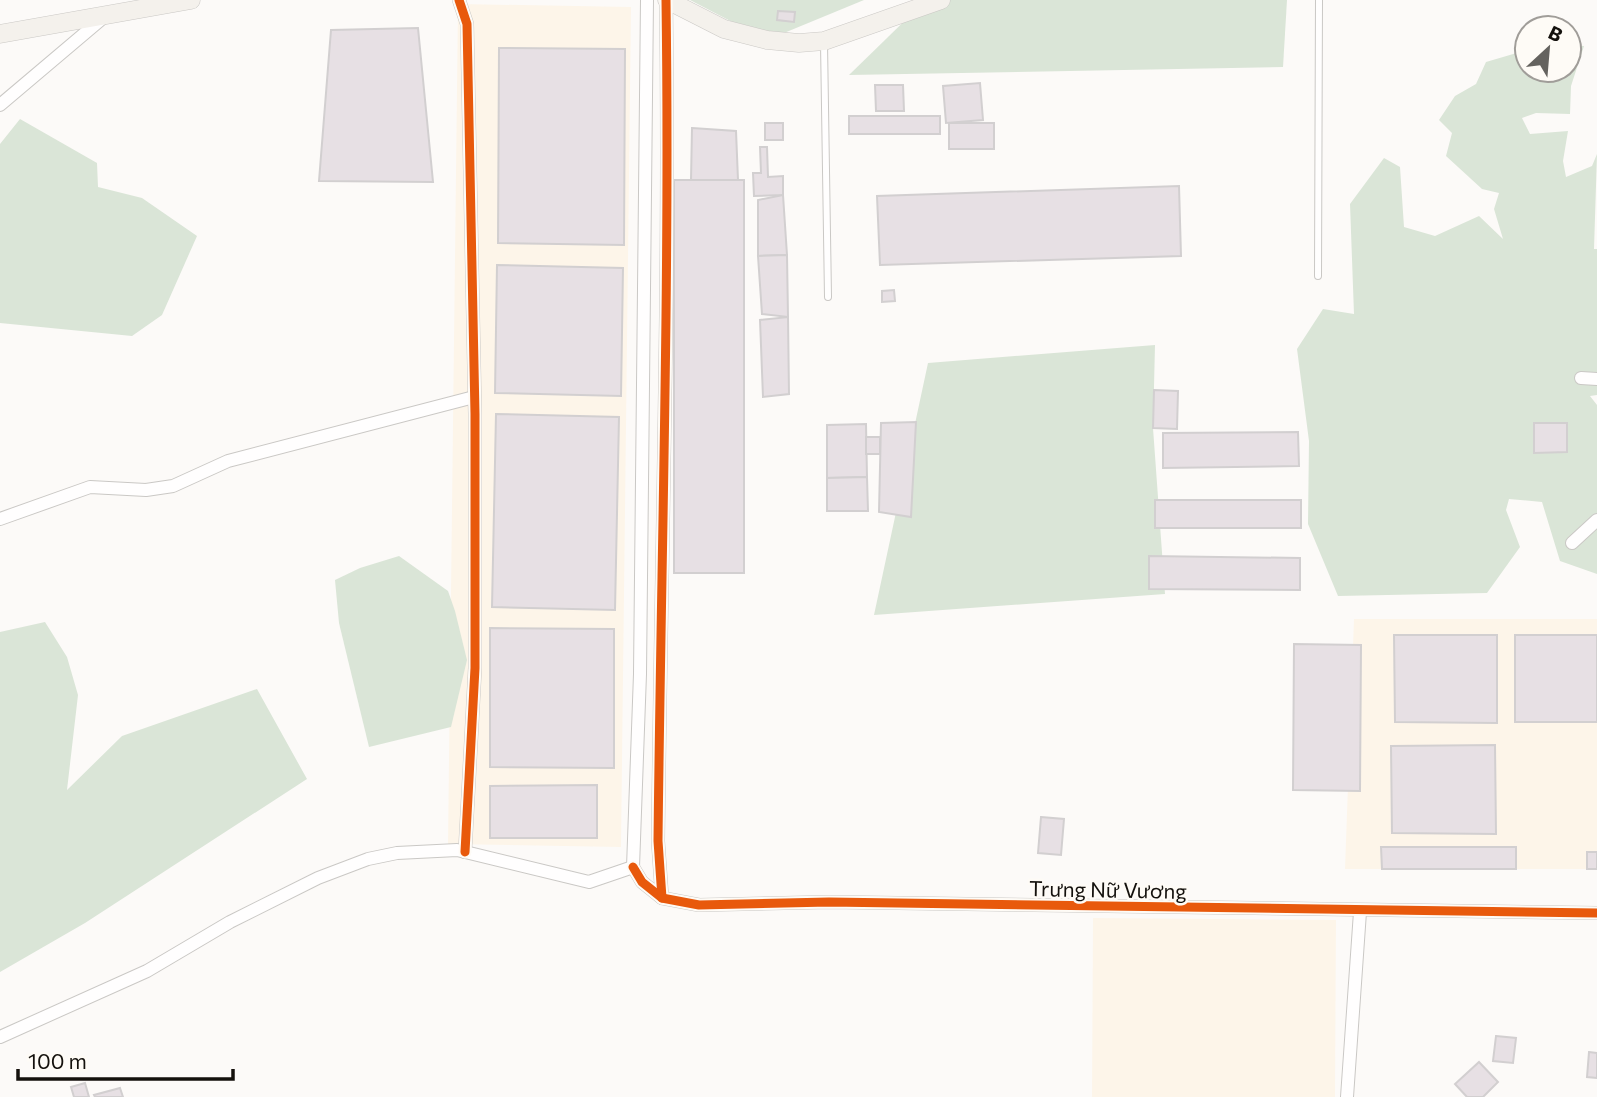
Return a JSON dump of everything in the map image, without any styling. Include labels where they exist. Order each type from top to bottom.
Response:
[{"type":"main road","points":[[0,34],[191,0]]},
{"type":"main road","points":[[667,0],[724,29],[767,40],[824,41],[941,0]]},
{"type":"street","points":[[459,0],[467,24],[474,397],[474,668],[465,852]]},
{"type":"street","points":[[647,0],[640,674],[633,867],[642,882],[662,898]]},
{"type":"street","points":[[662,898],[658,841],[663,382],[669,203],[667,0]]},
{"type":"street","points":[[0,105],[104,17]]},
{"type":"street","points":[[1581,378],[1597,379]]},
{"type":"street","points":[[0,519],[90,487],[146,490],[173,486],[229,461],[474,397]]},
{"type":"street","points":[[1572,543],[1597,520]]},
{"type":"street","points":[[0,1037],[147,971],[230,922],[339,869],[397,853],[441,850],[465,852],[549,875],[589,882],[633,867]]},
{"type":"street","name":"Trưng Nữ Vương","points":[[662,898],[699,905],[829,902],[1360,912],[1597,913]]},
{"type":"street","points":[[1347,1097],[1360,912]]},
{"type":"lane","points":[[1318,276],[1319,0]]},
{"type":"lane","points":[[824,41],[828,297]]},
{"type":"shaded area","points":[[458,4],[631,7],[621,847],[448,844]]},
{"type":"shaded area","points":[[1354,619],[1597,619],[1597,869],[1345,869]]},
{"type":"shaded area","points":[[1093,918],[1336,920],[1335,1097],[1092,1097]]},
{"type":"green space","points":[[690,0],[864,0],[767,40]]},
{"type":"green space","points":[[926,0],[1287,0],[1283,67],[849,75]]},
{"type":"green space","points":[[1513,54],[1513,84],[1572,84],[1570,114],[1536,113],[1522,118],[1530,134],[1568,131],[1563,161],[1566,177],[1592,166],[1597,154],[1594,249],[1597,249],[1597,395],[1590,396],[1597,405],[1597,574],[1560,561],[1542,502],[1509,499],[1506,510],[1520,547],[1487,593],[1338,596],[1308,524],[1309,441],[1297,349],[1323,309],[1354,314],[1350,204],[1384,158],[1400,167],[1404,227],[1435,236],[1479,216],[1503,239],[1494,209],[1499,193],[1482,189],[1446,156],[1452,133],[1439,120],[1455,96],[1476,84],[1486,62]]},
{"type":"green space","points":[[20,119],[97,163],[98,187],[142,198],[197,236],[162,315],[132,336],[0,323],[0,144]]},
{"type":"green space","points":[[1155,345],[1153,428],[1165,594],[874,615],[928,363]]},
{"type":"green space","points":[[399,556],[448,591],[467,660],[451,727],[369,747],[339,623],[335,580],[360,568]]},
{"type":"green space","points":[[45,622],[67,657],[78,695],[67,790],[122,736],[257,689],[307,779],[85,923],[0,972],[0,632]]},
{"type":"building","points":[[778,11],[795,12],[794,22],[777,20]]},
{"type":"building","points":[[418,28],[433,182],[319,181],[331,30]]},
{"type":"building","points":[[499,48],[625,49],[624,245],[498,243]]},
{"type":"building","points":[[980,83],[983,120],[946,123],[943,86]]},
{"type":"building","points":[[875,85],[903,85],[904,111],[876,111]]},
{"type":"building","points":[[849,116],[940,116],[940,134],[849,134]]},
{"type":"building","points":[[765,123],[783,123],[783,140],[765,140]]},
{"type":"building","points":[[949,123],[994,123],[994,149],[949,149]]},
{"type":"building","points":[[692,128],[736,131],[738,180],[691,180]]},
{"type":"building","points":[[760,147],[767,147],[768,177],[783,176],[783,195],[754,196],[753,173],[761,173]]},
{"type":"building","points":[[674,180],[744,180],[744,573],[674,573]]},
{"type":"building","points":[[1179,186],[1181,256],[880,265],[877,196]]},
{"type":"building","points":[[783,195],[787,255],[758,256],[758,200]]},
{"type":"building","points":[[787,255],[788,317],[762,314],[758,256]]},
{"type":"building","points":[[497,265],[623,268],[621,396],[495,393]]},
{"type":"building","points":[[894,290],[895,301],[882,302],[882,291]]},
{"type":"building","points":[[788,317],[789,394],[763,397],[760,320]]},
{"type":"building","points":[[1154,390],[1178,391],[1177,429],[1153,428]]},
{"type":"building","points":[[496,414],[619,417],[615,610],[492,607]]},
{"type":"building","points":[[916,422],[911,517],[879,512],[881,423]]},
{"type":"building","points":[[1534,423],[1567,423],[1567,452],[1534,453]]},
{"type":"building","points":[[866,424],[867,477],[827,478],[827,425]]},
{"type":"building","points":[[1298,432],[1299,466],[1163,468],[1163,433]]},
{"type":"building","points":[[866,437],[880,437],[880,454],[866,454]]},
{"type":"building","points":[[867,477],[868,511],[827,511],[827,478]]},
{"type":"building","points":[[1155,500],[1301,500],[1301,528],[1155,528]]},
{"type":"building","points":[[1149,556],[1300,558],[1300,590],[1149,589]]},
{"type":"building","points":[[490,628],[614,629],[614,768],[490,767]]},
{"type":"building","points":[[1394,635],[1497,635],[1497,723],[1395,722]]},
{"type":"building","points":[[1515,635],[1597,635],[1597,722],[1515,722]]},
{"type":"building","points":[[1294,644],[1361,645],[1360,791],[1293,790]]},
{"type":"building","points":[[1495,745],[1496,834],[1392,833],[1391,746]]},
{"type":"building","points":[[597,785],[597,838],[490,838],[490,786]]},
{"type":"building","points":[[1041,817],[1064,819],[1061,855],[1038,853]]},
{"type":"building","points":[[1381,847],[1516,847],[1516,869],[1382,869]]},
{"type":"building","points":[[1587,852],[1597,852],[1597,869],[1587,869]]},
{"type":"building","points":[[1496,1036],[1516,1038],[1513,1063],[1493,1061]]},
{"type":"building","points":[[1589,1052],[1597,1053],[1597,1078],[1587,1077]]},
{"type":"building","points":[[1479,1062],[1498,1082],[1483,1097],[1467,1097],[1455,1084]]},
{"type":"building","points":[[85,1083],[89,1097],[74,1097],[71,1087]]},
{"type":"building","points":[[120,1088],[123,1097],[94,1095]]},
{"type":"cycle path","points":[[459,0],[467,24],[475,414],[475,668],[465,852]]},
{"type":"cycle path","points":[[662,898],[658,841],[666,315],[666,0]]},
{"type":"cycle path","points":[[633,867],[642,882],[662,898],[699,905],[829,902],[1597,913]]}]
